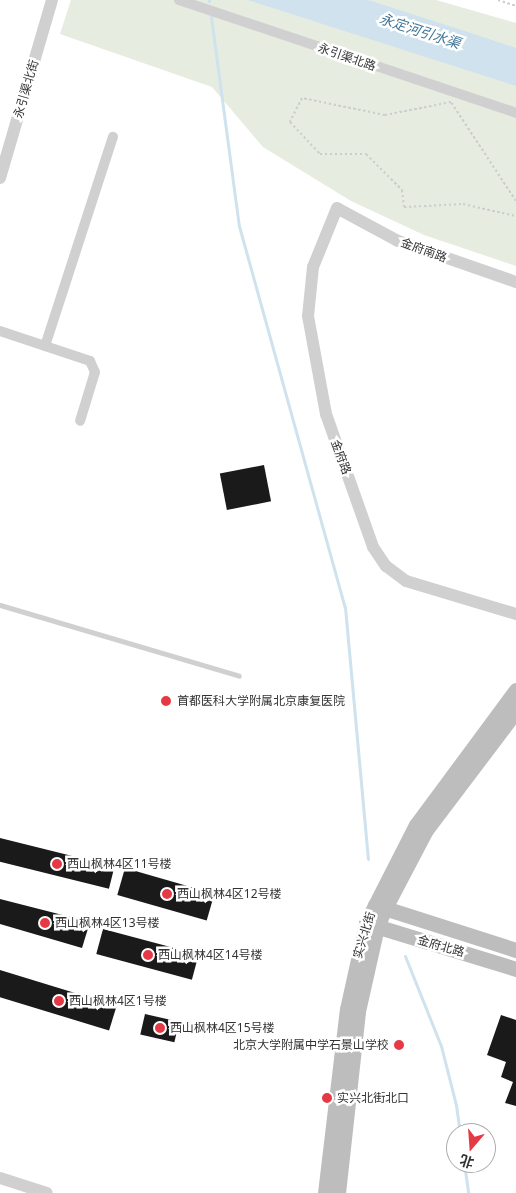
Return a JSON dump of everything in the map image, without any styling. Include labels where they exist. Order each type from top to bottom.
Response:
[{"type":"main road","name":"实兴北街","points":[[326,1193],[347,1009],[379,906],[416,825],[516,690]]},
{"type":"main road","name":"实兴北街","points":[[379,906],[426,830],[516,711]]},
{"type":"main road","name":"金府北路","points":[[379,906],[516,950]]},
{"type":"main road","name":"实兴北街","points":[[338,1193],[358,1011],[372,925]]},
{"type":"main road","name":"金府北路","points":[[372,925],[516,969]]},
{"type":"street","name":"永引渠北街","points":[[0,178],[52,0]]},
{"type":"street","name":"永引渠北路","points":[[179,0],[516,113]]},
{"type":"street","points":[[45,346],[113,137]]},
{"type":"street","name":"金府南路","points":[[337,208],[398,241],[516,282]]},
{"type":"street","name":"金府路","points":[[337,208],[313,267],[308,316],[326,414],[373,547],[386,566],[406,581],[516,614]]},
{"type":"street","points":[[0,331],[90,361],[94,366],[95,372],[80,421]]},
{"type":"street","points":[[0,1178],[47,1193]]},
{"type":"lane","points":[[0,605],[239,676]]},
{"type":"path","points":[[498,0],[516,6]]},
{"type":"path","points":[[516,201],[451,102],[385,114],[302,98],[290,122],[320,154],[366,154],[402,190],[404,208],[463,204],[516,216]]},
{"type":"shaded area","points":[[71,0],[436,0],[516,23],[516,266],[424,235],[351,201],[263,147],[212,87],[60,34]]},
{"type":"water","name":"永定河引水渠","points":[[248,0],[368,0],[474,34],[516,48],[516,86]]},
{"type":"building","points":[[264,465],[271,501],[227,510],[220,474]]},
{"type":"building","name":"西山枫林4区11号楼","points":[[0,838],[114,867],[109,889],[0,862]]},
{"type":"building","name":"西山枫林4区12号楼","points":[[125,868],[214,894],[207,921],[117,895]]},
{"type":"building","name":"西山枫林4区13号楼","points":[[0,899],[90,922],[82,948],[0,924]]},
{"type":"building","name":"西山枫林4区14号楼","points":[[103,929],[199,955],[192,980],[96,954]]},
{"type":"building","name":"西山枫林4区1号楼","points":[[0,970],[117,1006],[109,1031],[0,997]]},
{"type":"building","name":"西山枫林4区15号楼","points":[[145,1014],[179,1022],[174,1042],[140,1034]]},
{"type":"building","points":[[501,1015],[516,1020],[516,1106],[505,1103],[513,1082],[501,1077],[506,1062],[487,1055]]},
{"type":"waterway","points":[[211,17],[239,226],[345,607],[368,859]]},
{"type":"waterway","points":[[405,956],[441,1046],[459,1123]]},
{"type":"waterway","points":[[465,1173],[468,1193]]},
{"type":"place","name":"首都医科大学附属北京康复医院","points":[[166,701]]},
{"type":"place","name":"西山枫林4区11号楼","points":[[57,864]]},
{"type":"place","name":"西山枫林4区12号楼","points":[[167,894]]},
{"type":"place","name":"西山枫林4区13号楼","points":[[45,923]]},
{"type":"place","name":"西山枫林4区14号楼","points":[[148,955]]},
{"type":"place","name":"西山枫林4区1号楼","points":[[59,1001]]},
{"type":"place","name":"西山枫林4区15号楼","points":[[160,1028]]},
{"type":"place","name":"北京大学附属中学石景山学校","points":[[399,1045]]},
{"type":"place","name":"实兴北街北口","points":[[327,1098]]}]
